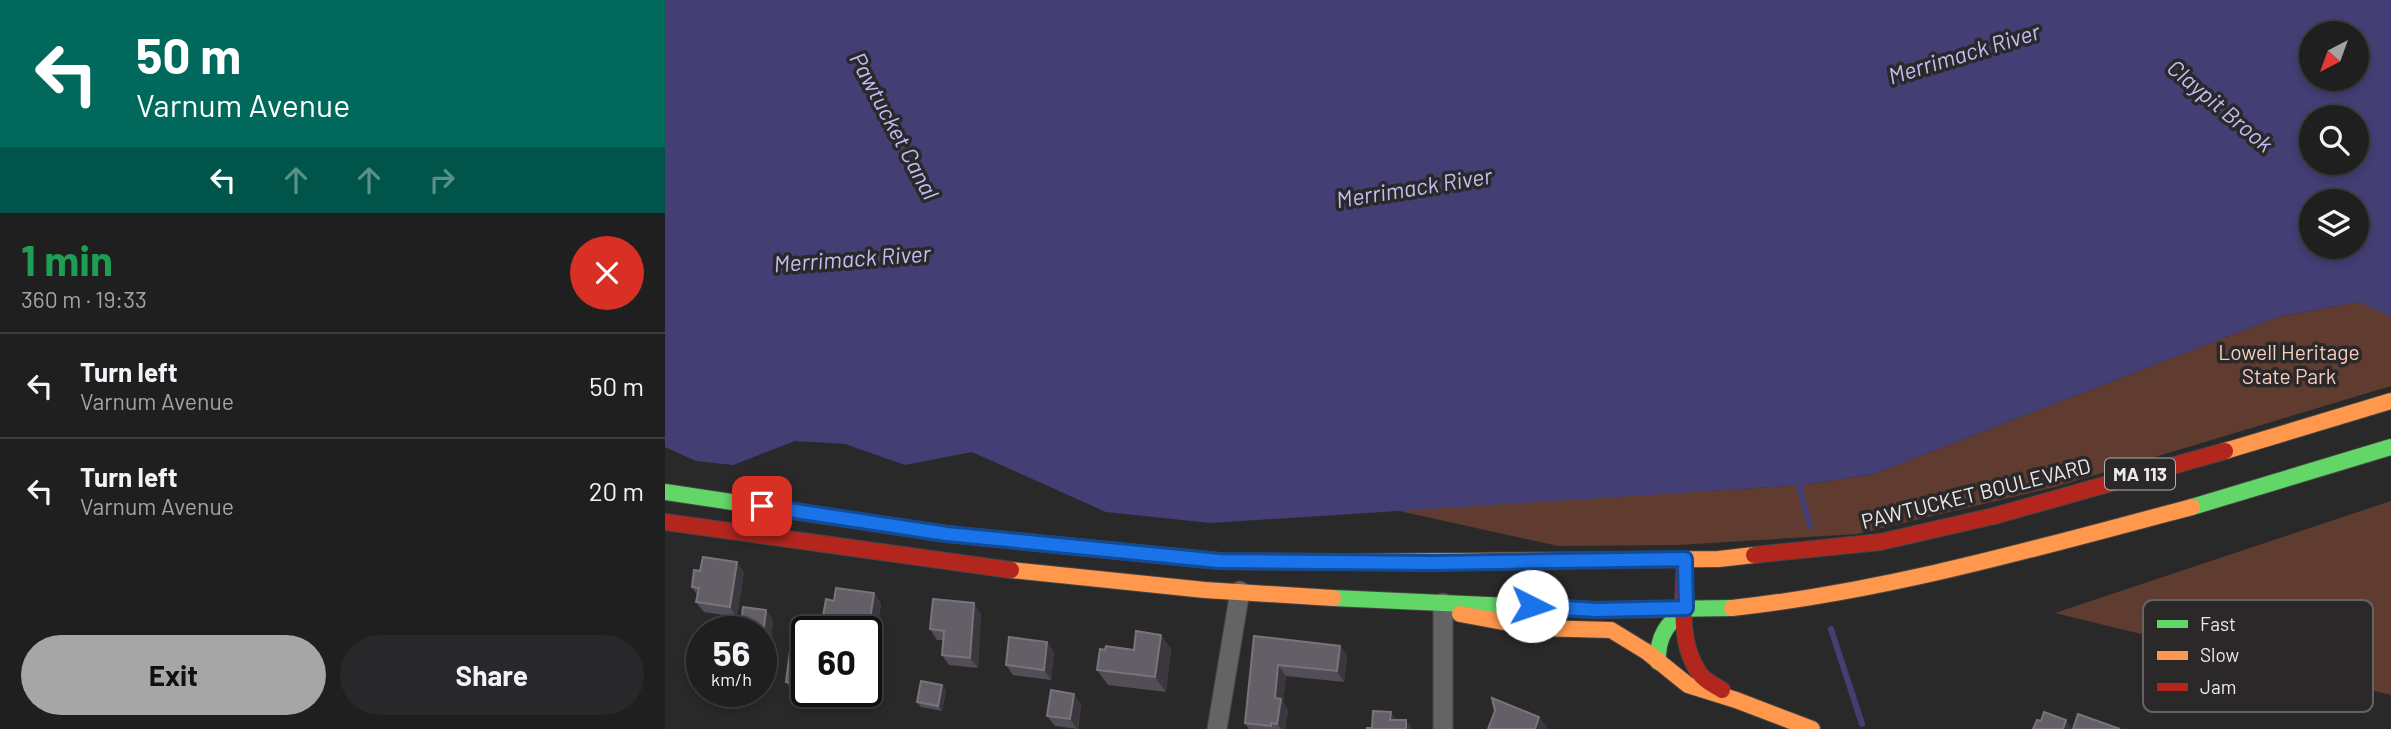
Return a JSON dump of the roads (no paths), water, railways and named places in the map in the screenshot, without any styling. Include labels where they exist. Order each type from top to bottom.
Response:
[{"type":"main road","name":"PAWTUCKET BOULEVARD","points":[[1685,559],[1719,559],[1880,542],[1994,516],[2391,401]]},
{"type":"main road","name":"MA 113","points":[[665,523],[976,566],[1132,584],[1596,610],[1722,609],[1786,603],[1935,574],[2193,507],[2391,447]]},
{"type":"main road","name":"MA 113","points":[[665,492],[947,534],[1219,561],[1433,563],[1685,559]]},
{"type":"main road","points":[[1685,559],[1691,660],[1701,676],[1736,700]]},
{"type":"main road","points":[[1443,603],[1461,615],[1536,628],[1611,630],[1626,637],[1688,685],[1812,729]]},
{"type":"main road","points":[[1658,662],[1660,634],[1667,624],[1686,608]]},
{"type":"street","points":[[1217,729],[1240,592]]},
{"type":"street","points":[[1443,603],[1443,729]]},
{"type":"water","points":[[665,0],[2391,0],[2391,317],[2359,302],[2278,317],[1874,474],[1803,485],[1211,523],[1106,512],[972,452],[905,465],[845,444],[795,441],[733,465],[696,461],[665,447]]},
{"type":"waterway","points":[[1797,478],[1810,526]]},
{"type":"waterway","points":[[1831,629],[1862,724]]},
{"type":"water label","name":"Merrimack River","points":[[1964,54]]},
{"type":"water label","name":"Claypit Brook","points":[[2220,106]]},
{"type":"water label","name":"Pawtucket Canal","points":[[894,126]]},
{"type":"water label","name":"Merrimack River","points":[[1414,188]]},
{"type":"water label","name":"Merrimack River","points":[[852,259]]},
{"type":"park label","name":"Lowell Heritage State Park","points":[[2289,365]]}]
